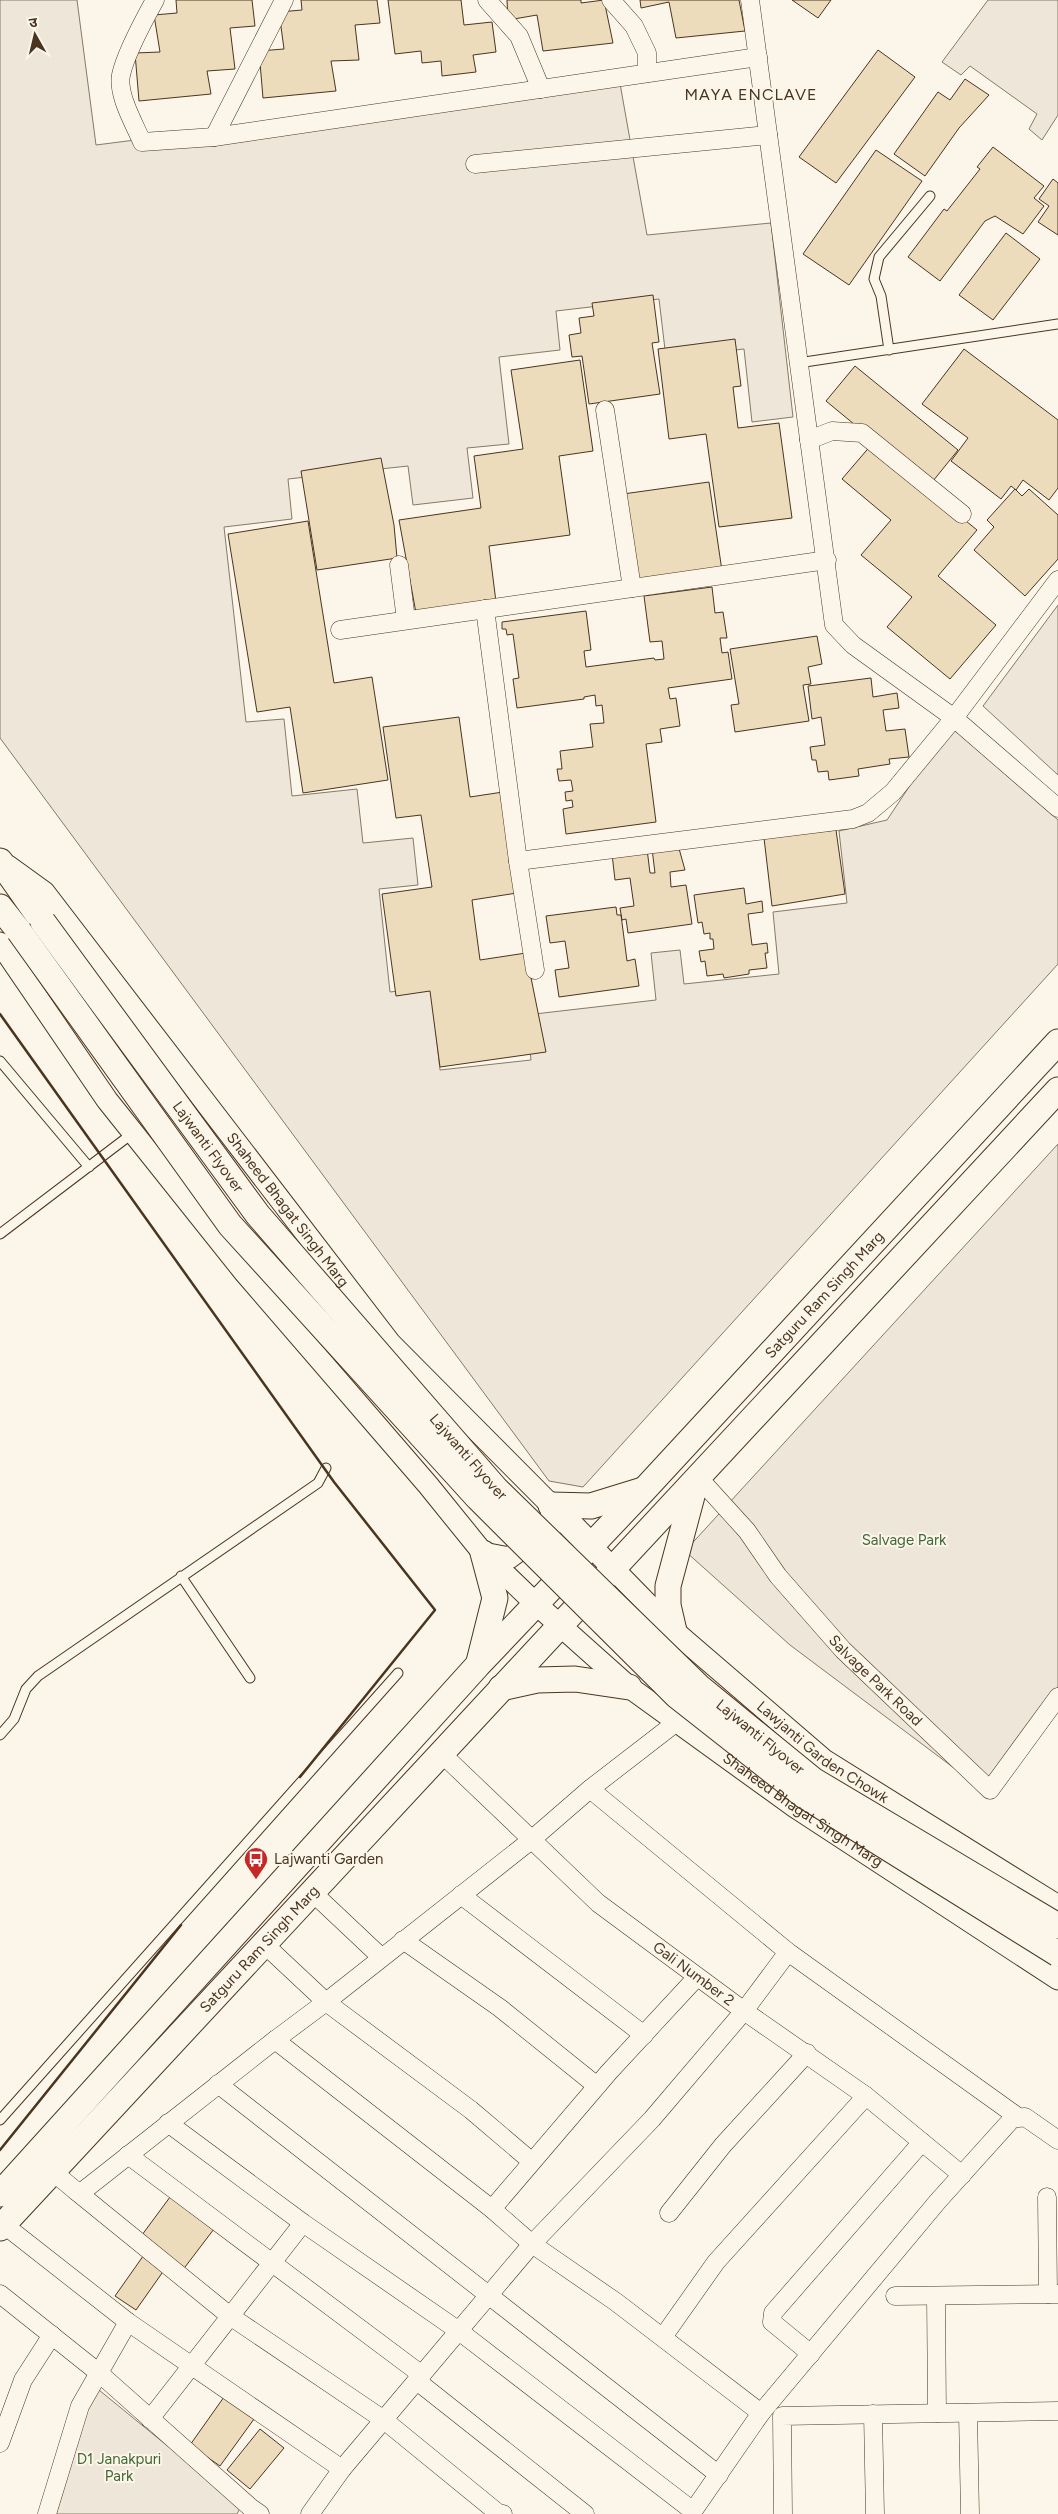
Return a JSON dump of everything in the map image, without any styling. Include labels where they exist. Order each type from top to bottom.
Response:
[{"type":"main road","name":"Lajwanti Flyover","points":[[0,861],[258,1214],[496,1489],[699,1687],[814,1780],[1058,1926]]},
{"type":"main road","name":"Lajwanti Flyover","points":[[0,907],[9,937],[230,1225],[478,1498],[670,1689],[803,1794],[1058,1954]]},
{"type":"main road","name":"Satguru Ram Singh Marg","points":[[591,1546],[1058,1042]]},
{"type":"main road","name":"Satguru Ram Singh Marg","points":[[612,1568],[1058,1090]]},
{"type":"main road","points":[[674,1631],[668,1605],[668,1586],[698,1476]]},
{"type":"main road","points":[[550,1505],[591,1506],[644,1490]]},
{"type":"main road","name":"Shaheed Bhagat Singh Marg","points":[[550,1505],[591,1546]]},
{"type":"main road","points":[[536,1604],[591,1546]]},
{"type":"main road","points":[[478,1665],[495,1598],[483,1553]]},
{"type":"main road","points":[[560,1625],[612,1568]]},
{"type":"main road","name":"Satguru Ram Singh Marg","points":[[0,2194],[478,1665],[536,1604]]},
{"type":"main road","name":"Satguru Ram Singh Marg","points":[[2,2226],[560,1625]]},
{"type":"main road","points":[[501,1688],[537,1680],[575,1679],[629,1687]]},
{"type":"street","points":[[155,0],[145,18],[121,76],[124,102],[142,142],[214,137],[758,57]]},
{"type":"street","points":[[214,137],[284,0]]},
{"type":"street","points":[[487,0],[519,36],[541,89]]},
{"type":"street","points":[[611,0],[634,26],[647,53],[647,73]]},
{"type":"street","points":[[750,0],[798,363],[827,560],[834,625],[853,646],[954,718],[1058,808]]},
{"type":"street","points":[[475,164],[768,135]]},
{"type":"street","points":[[605,410],[632,588]]},
{"type":"street","points":[[809,440],[832,431],[862,433],[962,514]]},
{"type":"street","points":[[340,630],[827,560]]},
{"type":"street","points":[[399,565],[406,620]]},
{"type":"street","points":[[518,861],[853,819],[868,812],[893,792],[954,718],[1058,580]]},
{"type":"street","points":[[485,609],[518,861],[535,970]]},
{"type":"street","name":"Shaheed Bhagat Singh Marg","points":[[0,861],[44,892],[390,1344],[550,1505]]},
{"type":"street","points":[[9,937],[107,1100],[245,1273],[428,1485],[483,1553],[560,1625]]},
{"type":"street","name":"Salvage Park Road","points":[[698,1476],[747,1531],[778,1576],[843,1650],[990,1790],[1056,1704]]},
{"type":"street","points":[[483,1553],[509,1558],[552,1526],[550,1505]]},
{"type":"street","name":"Lawjanti Garden Chowk","points":[[591,1546],[674,1631],[824,1760],[1058,1906]]},
{"type":"street","name":"Shaheed Bhagat Singh Marg","points":[[560,1625],[629,1687],[795,1807],[1058,1979]]},
{"type":"street","points":[[76,2191],[83,2191],[274,2040],[326,2002],[530,1841],[590,1789],[678,1721]]},
{"type":"street","name":"Gali Number 2","points":[[441,1753],[530,1841],[598,1903],[744,2011],[807,2053],[866,2096],[962,2175]]},
{"type":"street","points":[[795,1807],[786,1788],[803,1764],[824,1760]]},
{"type":"street","points":[[590,1789],[788,1952],[1018,2117]]},
{"type":"street","points":[[312,1892],[381,1958]]},
{"type":"street","points":[[461,1895],[644,2035]]},
{"type":"street","points":[[403,1940],[500,2008],[597,2086]]},
{"type":"street","points":[[264,1944],[326,2002],[471,2110],[531,2161]]},
{"type":"street","points":[[310,2514],[342,2470],[532,2244],[652,2119],[744,2011],[788,1952]]},
{"type":"street","points":[[492,2209],[531,2161],[597,2086],[697,1977]]},
{"type":"street","points":[[274,2040],[492,2209],[532,2244],[616,2302],[761,2414]]},
{"type":"street","points":[[669,2213],[723,2145],[807,2053]]},
{"type":"street","points":[[218,2084],[719,2475]]},
{"type":"street","points":[[663,2338],[716,2262],[866,2096]]},
{"type":"street","points":[[168,2123],[303,2223],[459,2331],[692,2513],[761,2414],[962,2175],[1012,2119],[1025,2117],[1058,2140]]},
{"type":"street","points":[[811,2354],[772,2322],[773,2313],[922,2142]]},
{"type":"street","points":[[128,2155],[272,2261],[420,2378],[585,2514]]},
{"type":"street","points":[[52,2171],[230,2316],[384,2420],[498,2513],[503,2514]]},
{"type":"street","points":[[895,2296],[1053,2294],[1047,2197]]},
{"type":"street","points":[[150,2419],[303,2223]]},
{"type":"street","points":[[2,2226],[128,2322],[342,2470]]},
{"type":"street","points":[[0,2294],[98,2373],[252,2512]]},
{"type":"street","points":[[936,2296],[937,2413]]},
{"type":"street","points":[[47,2514],[80,2406],[128,2322]]},
{"type":"street","points":[[0,2443],[23,2380],[52,2335]]},
{"type":"street","points":[[783,2514],[782,2416],[1058,2411]]},
{"type":"street","points":[[968,2413],[970,2514]]},
{"type":"street","points":[[873,2414],[876,2514]]},
{"type":"lane","points":[[889,350],[881,296],[874,279],[879,257],[930,196]]},
{"type":"lane","points":[[798,363],[1058,324]]},
{"type":"lane","points":[[0,1061],[89,1167]]},
{"type":"lane","points":[[0,1234],[133,1133]]},
{"type":"lane","points":[[0,1735],[14,1719],[26,1689],[38,1676],[318,1482],[326,1468]]},
{"type":"lane","points":[[181,1576],[250,1678]]},
{"type":"lane","points":[[0,2120],[398,1673]]},
{"type":"green space","points":[[0,0],[77,0],[96,145],[619,78],[647,235],[771,223],[793,417],[752,422],[744,349],[666,358],[659,299],[556,311],[560,350],[499,357],[509,444],[467,448],[473,498],[413,505],[408,466],[288,479],[292,519],[224,527],[246,722],[284,719],[292,796],[357,789],[363,843],[413,838],[418,885],[379,889],[390,992],[431,987],[440,1070],[531,1060],[526,1015],[656,1000],[651,953],[680,950],[684,984],[779,974],[773,912],[847,903],[839,831],[887,820],[951,724],[1058,820],[1058,964],[583,1487],[549,1481],[0,738]]},
{"type":"green space","points":[[988,0],[1058,0],[1058,115],[1042,140],[1029,129],[1037,114],[970,66],[961,75],[942,62]]},
{"type":"green space","points":[[1058,605],[1058,775],[983,706]]},
{"type":"green space","name":"Salvage Park","points":[[1058,1144],[1058,1690],[982,1789],[790,1645],[685,1551]]},
{"type":"green space","name":"D1 Janakpuri Park","points":[[99,2390],[241,2506],[237,2514],[56,2514],[87,2410]]},
{"type":"building","points":[[176,0],[252,0],[255,26],[230,28],[235,69],[207,71],[211,94],[139,101],[135,53],[160,52],[154,15],[177,13]]},
{"type":"building","points":[[301,0],[377,0],[380,23],[355,25],[359,60],[331,61],[336,91],[263,98],[259,51],[284,49],[279,12],[302,10]]},
{"type":"building","points":[[388,0],[461,0],[464,25],[492,22],[496,52],[473,55],[476,72],[442,76],[441,61],[422,63],[421,51],[395,54]]},
{"type":"building","points":[[507,0],[581,0],[581,3],[604,0],[613,43],[543,51],[537,15],[508,20]]},
{"type":"building","points":[[640,0],[739,0],[745,31],[676,38],[669,2],[641,8]]},
{"type":"building","points":[[792,0],[831,0],[818,18]]},
{"type":"building","points":[[878,50],[915,77],[836,183],[799,157]]},
{"type":"building","points":[[965,79],[989,95],[959,128],[925,176],[894,154],[938,92],[950,100]]},
{"type":"building","points":[[993,147],[1044,186],[1034,198],[1044,206],[1023,234],[995,216],[985,221],[940,281],[908,257],[944,209],[947,211],[980,169],[977,167]]},
{"type":"building","points":[[876,150],[922,181],[849,285],[803,254]]},
{"type":"building","points":[[1053,179],[1058,183],[1058,235],[1038,222],[1049,206],[1039,199]]},
{"type":"building","points":[[1006,233],[1040,259],[993,320],[959,295]]},
{"type":"building","points":[[653,295],[659,342],[652,343],[660,394],[589,404],[582,356],[572,357],[569,335],[581,333],[579,318],[594,316],[592,303]]},
{"type":"building","points":[[735,339],[741,386],[733,387],[738,428],[779,423],[792,518],[719,527],[706,434],[669,439],[658,349]]},
{"type":"building","points":[[964,349],[1058,420],[1058,488],[1049,500],[1023,480],[1016,490],[1011,486],[1001,499],[951,461],[968,438],[922,404]]},
{"type":"building","points":[[580,360],[593,451],[559,456],[570,535],[489,546],[496,602],[416,613],[399,520],[481,508],[474,456],[523,449],[511,370]]},
{"type":"building","points":[[855,366],[958,450],[929,486],[826,401]]},
{"type":"building","points":[[872,444],[977,530],[938,576],[996,625],[950,679],[887,627],[912,597],[861,555],[891,520],[842,479]]},
{"type":"building","points":[[381,458],[394,525],[397,558],[317,570],[301,471]]},
{"type":"building","points":[[709,482],[722,571],[635,583],[623,494]]},
{"type":"building","points":[[1015,489],[1022,496],[1029,489],[1058,515],[1058,559],[1025,596],[974,550],[994,527],[987,520]]},
{"type":"building","points":[[308,521],[334,683],[372,677],[388,780],[303,793],[290,707],[257,712],[228,534]]},
{"type":"building","points":[[712,587],[715,613],[723,612],[727,638],[720,638],[722,653],[728,652],[732,679],[668,688],[670,699],[676,698],[680,726],[660,729],[662,742],[646,744],[656,822],[566,834],[563,809],[573,807],[572,800],[566,801],[565,792],[573,791],[571,780],[559,781],[557,769],[562,769],[560,751],[593,747],[590,724],[604,723],[602,705],[596,706],[595,695],[584,697],[584,699],[517,708],[513,679],[519,678],[513,634],[507,635],[506,629],[502,629],[502,622],[586,611],[591,650],[584,651],[586,667],[654,658],[655,660],[664,659],[662,641],[650,642],[644,596]]},
{"type":"building","points":[[817,636],[822,664],[808,667],[811,684],[803,685],[809,721],[735,732],[731,705],[739,704],[730,649]]},
{"type":"building","points":[[871,678],[873,697],[897,693],[899,708],[883,710],[886,731],[905,729],[909,757],[889,759],[890,764],[858,769],[859,776],[829,780],[828,771],[818,772],[816,760],[812,760],[810,747],[825,745],[821,717],[812,719],[808,686]]},
{"type":"building","points":[[459,717],[470,797],[503,792],[517,893],[472,900],[480,960],[526,953],[546,1052],[440,1067],[430,991],[396,996],[382,894],[432,887],[421,815],[396,818],[383,727]]},
{"type":"building","points":[[836,830],[845,894],[772,906],[764,838]]},
{"type":"building","points":[[678,845],[685,870],[670,872],[671,887],[686,885],[692,924],[628,933],[626,919],[622,920],[620,908],[634,906],[630,878],[615,880],[612,854],[647,849],[650,873],[655,873],[652,849]]},
{"type":"building","points":[[744,888],[746,904],[762,901],[763,912],[748,914],[752,945],[767,943],[768,953],[765,953],[767,968],[749,970],[749,974],[724,978],[723,974],[707,976],[705,961],[701,962],[699,951],[714,949],[713,939],[710,939],[710,933],[704,934],[702,922],[698,923],[694,895]]},
{"type":"building","points":[[616,907],[617,915],[621,915],[627,961],[635,959],[639,986],[559,997],[555,970],[569,968],[565,941],[550,943],[546,916]]},
{"type":"building","points":[[173,2193],[217,2225],[182,2271],[139,2239]]},
{"type":"building","points":[[146,2252],[167,2266],[136,2310],[115,2296]]},
{"type":"building","points":[[224,2397],[254,2419],[220,2466],[190,2445]]},
{"type":"building","points":[[260,2429],[284,2448],[250,2489],[227,2470]]},
{"type":"wall","points":[[0,1014],[334,1482],[435,1610],[300,1777]]},
{"type":"wall","points":[[0,2150],[181,1925]]},
{"type":"place","name":"Lajwanti Garden","points":[[256,1880]]},
{"type":"district","name":"MAYA ENCLAVE","points":[[751,94]]}]
